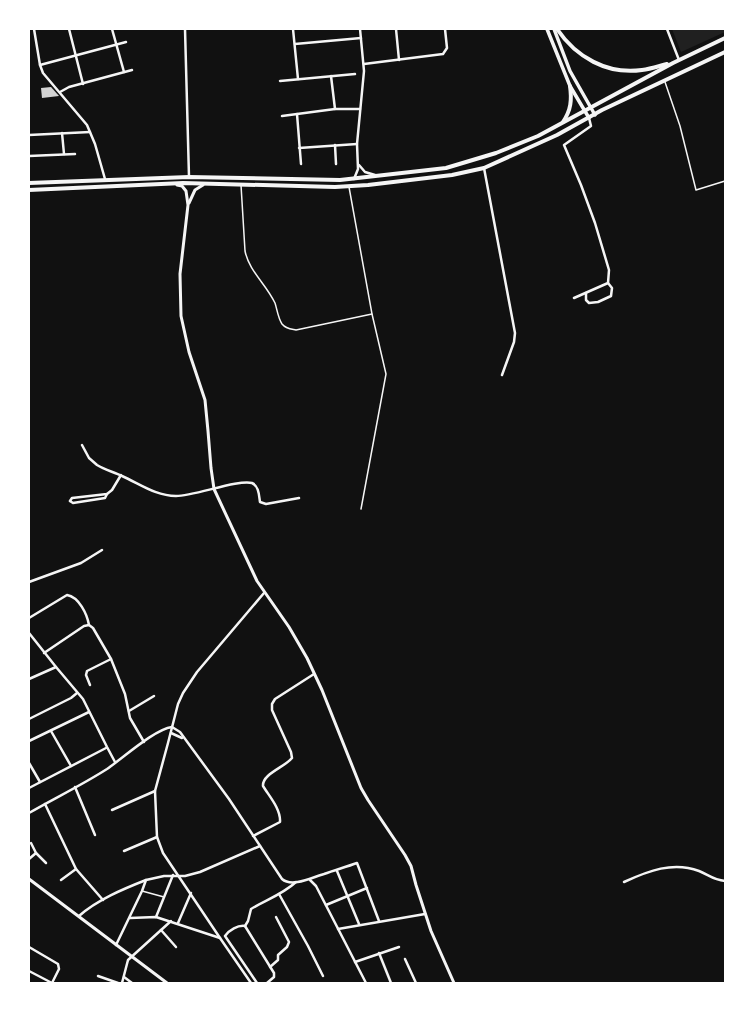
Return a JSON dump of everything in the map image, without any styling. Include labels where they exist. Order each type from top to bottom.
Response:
[{"type":"main road","points":[[547,29],[570,86],[589,118]]},
{"type":"main road","points":[[555,29],[570,46],[583,57],[596,64],[621,70],[643,70],[673,63]]},
{"type":"main road","points":[[555,29],[570,71],[595,115]]},
{"type":"main road","points":[[29,183],[189,176],[327,180],[354,179],[432,170],[478,160],[515,146],[562,124],[673,63],[725,38]]},
{"type":"main road","points":[[29,190],[171,184],[349,187],[452,176],[484,168],[557,135],[664,80],[725,52]]},
{"type":"main road","points":[[562,124],[570,108],[570,86]]},
{"type":"street","points":[[69,29],[83,84]]},
{"type":"street","points":[[112,29],[124,72]]},
{"type":"street","points":[[186,29],[189,176]]},
{"type":"street","points":[[293,29],[298,79]]},
{"type":"street","points":[[354,179],[358,172],[359,165],[357,144],[364,79],[360,29]]},
{"type":"street","points":[[396,29],[399,60]]},
{"type":"street","points":[[364,64],[443,54],[447,48],[445,29]]},
{"type":"street","points":[[666,29],[679,60]]},
{"type":"street","points":[[29,31],[34,30],[40,66],[43,73],[60,92],[90,132],[105,179]]},
{"type":"street","points":[[295,44],[361,38]]},
{"type":"street","points":[[40,66],[126,42]]},
{"type":"street","points":[[60,92],[67,88],[132,70]]},
{"type":"street","points":[[280,81],[355,74]]},
{"type":"street","points":[[332,76],[334,109]]},
{"type":"street","points":[[282,116],[334,109],[360,109]]},
{"type":"street","points":[[297,114],[301,164]]},
{"type":"street","points":[[586,293],[586,300],[589,303],[598,302],[611,296],[613,291],[608,283],[609,270],[598,230],[564,145],[591,126],[589,118]]},
{"type":"street","points":[[29,135],[90,132]]},
{"type":"street","points":[[62,133],[64,154]]},
{"type":"street","points":[[299,148],[357,144]]},
{"type":"street","points":[[335,145],[336,164]]},
{"type":"street","points":[[29,156],[75,154]]},
{"type":"street","points":[[359,165],[365,172],[379,175]]},
{"type":"street","points":[[484,168],[515,333],[514,342],[502,376]]},
{"type":"street","points":[[171,184],[179,185],[184,188],[186,191],[188,205]]},
{"type":"street","points":[[206,184],[196,188],[188,205],[180,274],[181,316],[189,352],[205,400],[214,489],[257,581],[298,643],[314,674],[361,788],[411,866],[434,941],[453,983]]},
{"type":"street","points":[[574,298],[608,283]]},
{"type":"street","points":[[82,445],[89,458],[96,465],[157,493],[170,496],[183,495],[248,482],[255,485],[258,489],[260,502],[266,504],[299,498]]},
{"type":"street","points":[[107,494],[72,498],[70,501],[73,503],[105,498],[112,490],[120,475]]},
{"type":"street","points":[[29,582],[81,563],[102,550]]},
{"type":"street","points":[[251,983],[191,893],[177,876],[163,852],[157,837],[155,791],[178,704],[197,672],[264,593]]},
{"type":"street","points":[[29,618],[67,595],[76,600],[87,617],[89,625],[93,628],[110,659],[125,694],[133,724],[144,742]]},
{"type":"street","points":[[44,653],[84,626],[89,625]]},
{"type":"street","points":[[29,633],[56,668],[84,699],[106,747],[116,762]]},
{"type":"street","points":[[90,685],[86,675],[87,671],[110,659]]},
{"type":"street","points":[[29,679],[56,668]]},
{"type":"street","points":[[253,836],[280,822],[277,808],[263,786],[263,782],[265,778],[292,758],[292,752],[272,710],[272,704],[276,699],[314,674]]},
{"type":"street","points":[[29,719],[71,698],[77,693]]},
{"type":"street","points":[[129,711],[154,696]]},
{"type":"street","points":[[29,741],[89,712]]},
{"type":"street","points":[[29,813],[108,768],[163,729],[172,727],[179,731],[229,799],[282,880],[289,883],[310,880],[357,863],[379,921]]},
{"type":"street","points":[[51,731],[71,766]]},
{"type":"street","points":[[171,733],[184,739]]},
{"type":"street","points":[[29,788],[106,747]]},
{"type":"street","points":[[29,763],[40,782]]},
{"type":"street","points":[[75,787],[95,835]]},
{"type":"street","points":[[112,810],[155,791]]},
{"type":"street","points":[[45,804],[76,869],[103,900]]},
{"type":"street","points":[[124,851],[157,837]]},
{"type":"street","points":[[31,843],[36,853],[46,863]]},
{"type":"street","points":[[79,916],[86,909],[146,880],[173,875],[185,876],[200,872],[260,846]]},
{"type":"street","points":[[29,858],[36,853]]},
{"type":"street","points":[[624,882],[644,873],[663,868],[684,867],[700,871],[715,880],[725,881]]},
{"type":"street","points":[[62,880],[76,869]]},
{"type":"street","points":[[337,871],[359,924]]},
{"type":"street","points":[[156,917],[173,875]]},
{"type":"street","points":[[29,879],[167,983]]},
{"type":"street","points":[[116,945],[130,918],[146,880]]},
{"type":"street","points":[[310,880],[313,881],[316,886],[366,983]]},
{"type":"street","points":[[245,926],[251,909],[266,900],[272,899],[297,882]]},
{"type":"street","points":[[326,905],[367,888]]},
{"type":"street","points":[[178,923],[191,893]]},
{"type":"street","points":[[279,894],[323,976]]},
{"type":"street","points":[[338,929],[359,924],[425,914]]},
{"type":"street","points":[[130,918],[156,917],[220,938]]},
{"type":"street","points":[[270,967],[278,960],[278,955],[287,947],[289,942],[276,917]]},
{"type":"street","points":[[122,983],[128,960],[131,956],[171,921]]},
{"type":"street","points":[[245,926],[274,973],[274,977],[266,983]]},
{"type":"street","points":[[245,926],[237,927],[225,936],[258,983]]},
{"type":"street","points":[[161,930],[176,947]]},
{"type":"street","points":[[355,962],[399,947]]},
{"type":"street","points":[[29,948],[58,964],[59,969],[52,983],[29,971]]},
{"type":"street","points":[[379,954],[391,983]]},
{"type":"street","points":[[405,959],[416,983]]},
{"type":"street","points":[[98,976],[118,983]]},
{"type":"street","points":[[124,977],[132,983]]},
{"type":"lane","points":[[664,80],[680,126],[696,190],[725,181]]},
{"type":"lane","points":[[242,185],[245,251],[247,260],[267,288],[275,304],[281,322],[285,327],[296,330],[372,314]]},
{"type":"lane","points":[[349,187],[372,314],[386,374],[361,509]]},
{"type":"lane","points":[[142,891],[164,897]]},
{"type":"shaded area","points":[[672,29],[725,29],[725,32],[681,52]]},
{"type":"building","points":[[51,87],[59,96],[42,98],[41,88]]}]
